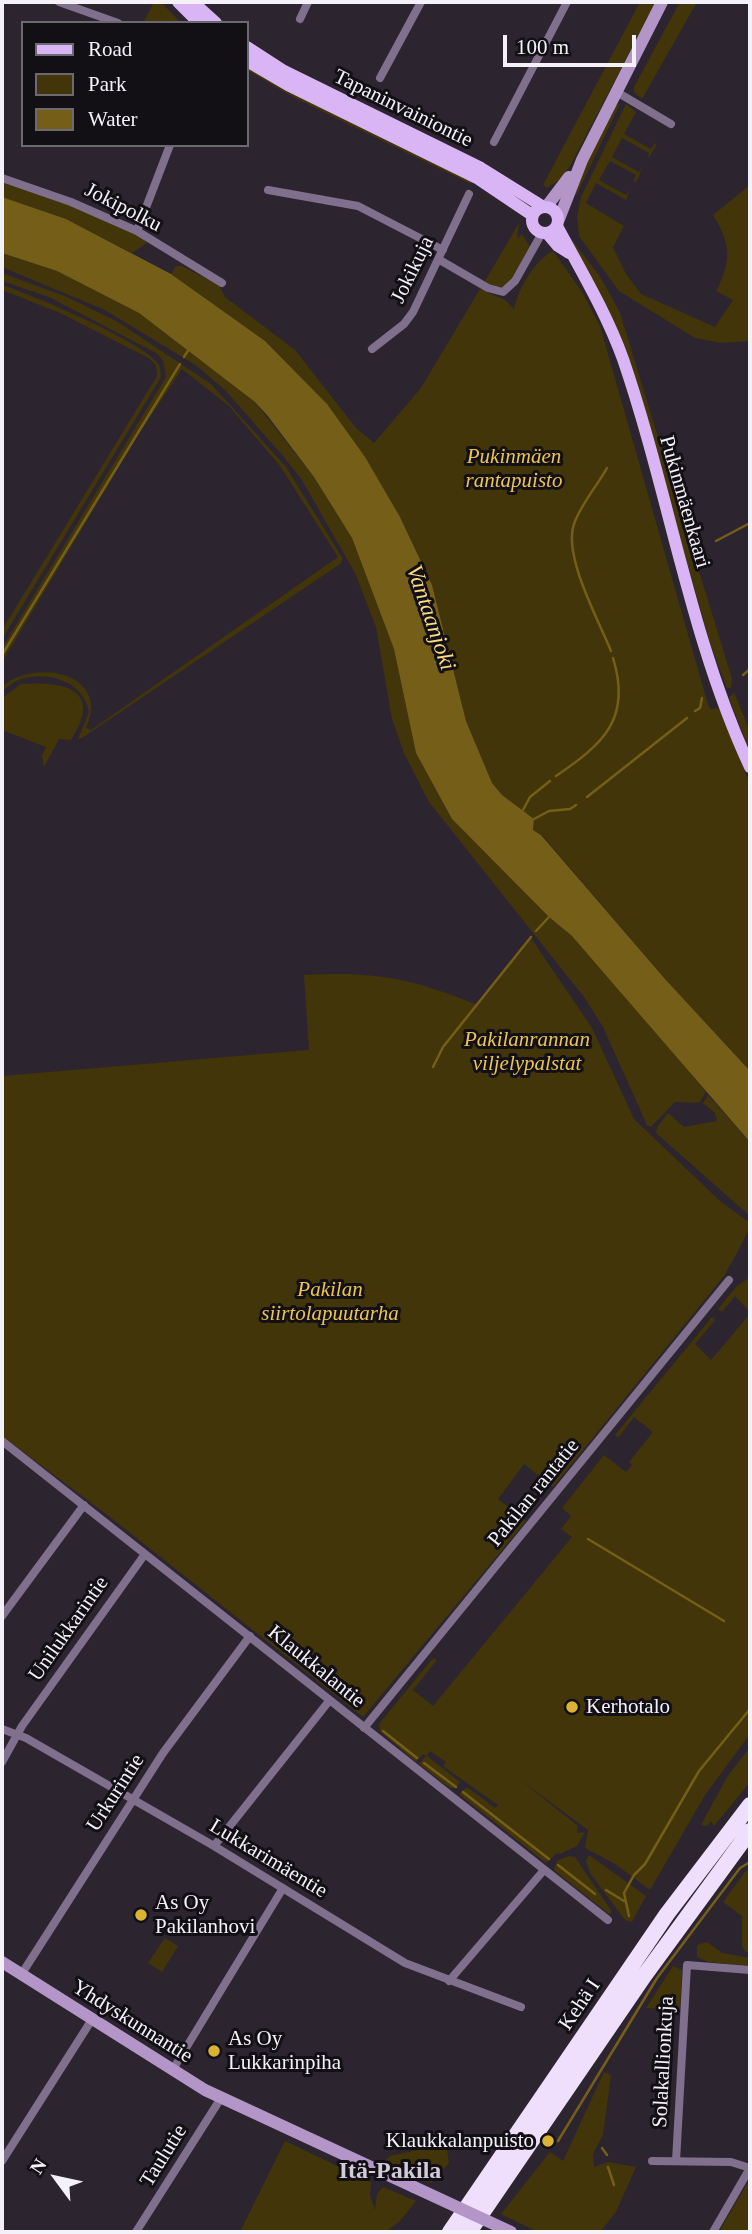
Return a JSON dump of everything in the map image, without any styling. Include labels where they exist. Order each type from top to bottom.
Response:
[{"type":"highway","name":"Kehä I","points":[[450,2232],[667,1914],[750,1805]]},
{"type":"highway","name":"Kehä I","points":[[469,2232],[643,1976],[750,1831]]},
{"type":"main road","points":[[178,2],[197,21]]},
{"type":"main road","points":[[193,2],[214,21]]},
{"type":"main road","points":[[551,228],[615,91],[662,2]]},
{"type":"main road","name":"Tapaninvainiontie","points":[[248,48],[284,71],[481,168],[540,209]]},
{"type":"main road","name":"Tapaninvainiontie","points":[[248,62],[288,85],[540,209]]},
{"type":"main road","points":[[540,209],[582,160]]},
{"type":"main road","name":"Pukinmäenkaari","points":[[551,228],[534,227],[540,209],[555,211],[551,228],[558,246],[569,253],[593,291],[623,358],[701,631],[722,697],[750,767]]},
{"type":"main road","name":"Yhdyskunnantie","points":[[2,1962],[172,2071],[221,2098],[511,2232]]},
{"type":"street","points":[[63,2],[113,21]]},
{"type":"street","points":[[300,19],[308,2]]},
{"type":"street","points":[[380,78],[421,2]]},
{"type":"street","points":[[494,142],[567,2]]},
{"type":"street","points":[[615,91],[671,124]]},
{"type":"street","points":[[137,231],[169,147]]},
{"type":"street","name":"Jokipolku","points":[[2,178],[71,202],[137,231],[222,283]]},
{"type":"street","points":[[268,190],[358,206],[443,250]]},
{"type":"street","name":"Jokikuja","points":[[372,349],[404,324],[469,194]]},
{"type":"street","points":[[438,259],[486,287],[503,292],[514,281],[551,228]]},
{"type":"street","name":"Pakilan rantatie","points":[[364,1728],[729,1280]]},
{"type":"street","name":"Klaukkalantie","points":[[2,1441],[608,1920]]},
{"type":"street","points":[[2,1616],[84,1505]]},
{"type":"street","name":"Unilukkarintie","points":[[2,1762],[17,1735],[145,1554]]},
{"type":"street","name":"Urkurintie","points":[[21,1975],[132,1798],[250,1636]]},
{"type":"street","points":[[214,1846],[329,1700]]},
{"type":"street","name":"Lukkarimäentie","points":[[2,1729],[132,1798],[405,1963],[521,2007]]},
{"type":"street","points":[[449,1981],[544,1870]]},
{"type":"street","points":[[172,2071],[283,1888]]},
{"type":"street","name":"Solakallionkuja","points":[[676,2161],[687,1965],[750,1970]]},
{"type":"street","points":[[2,2161],[92,2021]]},
{"type":"street","name":"Taulutie","points":[[136,2232],[221,2098]]},
{"type":"street","points":[[652,2161],[731,2162],[750,2168],[713,2232]]},
{"type":"green space","points":[[154,2],[161,2],[179,21],[144,21]]},
{"type":"green space","points":[[640,2],[656,2],[570,166],[559,180],[547,188],[543,185]]},
{"type":"green space","points":[[680,2],[697,2],[642,99],[634,92],[634,87]]},
{"type":"green space","points":[[248,65],[473,180],[471,184],[295,98],[248,71]]},
{"type":"green space","points":[[620,104],[574,196],[581,173],[616,105]]},
{"type":"green space","points":[[626,104],[636,112],[624,134],[651,149],[655,143],[656,146],[648,159],[649,153],[622,138],[612,157],[639,172],[643,166],[637,181],[633,182],[636,175],[610,161],[599,180],[626,195],[630,189],[626,200],[596,183],[586,203],[624,226],[613,247],[626,274],[641,294],[715,327],[733,300],[716,291],[725,271],[727,253],[723,235],[713,215],[750,185],[750,341],[722,343],[695,338],[619,291],[579,236],[577,216],[581,197]]},
{"type":"green space","points":[[2,181],[65,203],[142,237],[147,243],[132,253],[66,219],[2,197]]},
{"type":"green space","points":[[519,223],[517,239],[522,234],[530,247],[507,286],[494,288],[485,281]]},
{"type":"green space","points":[[573,241],[601,278],[620,313],[732,679],[731,688],[727,688],[711,646],[635,383],[569,243]]},
{"type":"green space","name":"Pukinmäen rantapuisto","points":[[553,251],[582,292],[600,326],[707,701],[710,709],[719,708],[750,784],[750,1071],[665,979],[542,835],[533,830],[534,819],[502,795],[492,783],[466,721],[432,585],[401,519],[327,404],[265,341],[171,274],[176,266],[182,266],[219,285],[225,297],[295,350],[356,428],[374,443],[421,388],[480,289],[505,300],[514,309],[528,276],[546,255]]},
{"type":"green space","points":[[2,253],[57,271],[139,313],[255,402],[314,477],[352,538],[394,649],[416,753],[452,819],[549,917],[572,936],[634,1004],[706,1092],[699,1103],[675,1102],[651,1127],[647,1125],[603,1027],[584,997],[429,802],[404,753],[392,719],[376,627],[355,573],[302,480],[283,456],[225,390],[197,366],[105,310],[2,267]]},
{"type":"green space","points":[[2,273],[67,297],[118,322],[211,384],[286,467],[343,559],[340,564],[78,739],[89,712],[86,701],[72,686],[43,676],[18,680],[2,691],[2,687],[15,678],[31,673],[64,675],[78,682],[88,693],[91,708],[86,728],[91,730],[338,557],[280,466],[229,406],[182,369],[138,435],[2,662],[2,648],[166,377],[163,361],[158,354],[49,297],[2,281]]},
{"type":"green space","points":[[2,285],[60,308],[129,342],[157,362],[161,377],[2,639],[2,630],[157,376],[156,365],[149,358],[60,313],[2,290]]},
{"type":"green space","points":[[21,684],[52,684],[64,687],[81,699],[83,709],[80,723],[71,740],[59,739],[44,767],[42,756],[46,747],[2,730],[2,698]]},
{"type":"green space","points":[[734,692],[750,732],[750,752],[729,698]]},
{"type":"green space","name":"Pakilan siirtolapuutarha","points":[[531,938],[592,1028],[634,1119],[720,1201],[750,1223],[724,1276],[553,1487],[524,1464],[498,1499],[526,1521],[363,1717],[110,1517],[2,1436],[2,1076],[309,1050],[304,975],[351,974],[392,978],[432,988],[477,1005]]},
{"type":"green space","points":[[708,1095],[750,1142],[750,1216],[656,1133],[657,1127],[668,1113],[684,1127],[717,1121],[715,1113],[703,1103]]},
{"type":"green space","points":[[750,1277],[750,1312],[735,1296],[722,1312],[718,1309],[736,1287]]},
{"type":"green space","points":[[750,1314],[750,1734],[705,1795],[650,1890],[615,1864],[585,1848],[588,1830],[519,1779],[578,1826],[577,1833],[585,1832],[577,1846],[557,1853],[546,1863],[459,1794],[467,1787],[495,1808],[498,1805],[443,1766],[446,1762],[430,1751],[427,1756],[460,1782],[456,1788],[450,1788],[419,1764],[426,1756],[423,1754],[416,1762],[380,1731],[379,1724],[433,1658],[437,1660],[413,1690],[433,1706],[572,1537],[561,1529],[571,1516],[562,1508],[604,1455],[626,1472],[632,1465],[629,1462],[653,1432],[634,1417],[618,1438],[615,1435],[712,1317],[715,1320],[695,1344],[711,1360]]},
{"type":"green space","points":[[750,1747],[750,1782],[714,1826],[711,1821],[707,1826],[701,1825],[727,1777]]},
{"type":"green space","points":[[589,1855],[646,1896],[632,1922],[625,1920],[590,1873],[586,1861]]},
{"type":"green space","points":[[569,1856],[575,1857],[612,1912],[609,1914],[554,1870],[557,1861]]},
{"type":"green space","points":[[750,1869],[750,1952],[746,1952],[742,1947],[742,1916],[723,1902]]},
{"type":"green space","points":[[165,1938],[178,1946],[162,1972],[148,1963]]},
{"type":"green space","points":[[707,1942],[722,1953],[750,1958],[750,1966],[708,1962],[697,1957],[697,1945]]},
{"type":"green space","points":[[673,1966],[682,1970],[680,2010],[646,2008]]},
{"type":"green space","points":[[604,2072],[611,2075],[603,2135],[593,2154],[594,2167],[608,2162],[636,2167],[616,2212],[600,2232],[538,2232],[501,2214],[550,2152],[563,2161]]},
{"type":"green space","points":[[285,2141],[371,2182],[370,2196],[375,2210],[377,2194],[383,2187],[416,2201],[400,2221],[386,2232],[240,2232]]},
{"type":"green space","points":[[436,2146],[447,2149],[449,2163],[431,2183],[384,2161],[390,2156]]},
{"type":"green space","points":[[750,2178],[750,2232],[719,2232],[748,2182]]},
{"type":"water","name":"Vantaanjoki","points":[[2,197],[66,219],[171,274],[265,341],[327,404],[365,457],[400,517],[432,585],[466,721],[492,783],[502,795],[534,819],[533,830],[541,835],[665,979],[750,1071],[750,1142],[572,936],[549,917],[452,819],[416,753],[394,649],[352,538],[314,477],[267,415],[255,402],[139,313],[57,271],[2,253]]},
{"type":"waterway","points":[[184,357],[189,349]]},
{"type":"waterway","points":[[2,655],[180,364]]},
{"type":"waterway","points":[[607,468],[577,517],[572,537],[577,570],[611,651]]},
{"type":"waterway","points":[[716,541],[750,523]]},
{"type":"waterway","points":[[556,776],[600,741],[616,714],[618,679],[613,658]]},
{"type":"waterway","points":[[743,675],[750,669]]},
{"type":"waterway","points":[[695,711],[700,708],[702,698]]},
{"type":"waterway","points":[[587,797],[687,718]]},
{"type":"waterway","points":[[523,810],[530,797],[550,781]]},
{"type":"waterway","points":[[534,819],[549,811],[570,809],[576,805]]},
{"type":"waterway","points":[[536,931],[549,917]]},
{"type":"waterway","points":[[433,1067],[443,1047],[531,937]]},
{"type":"waterway","points":[[588,1539],[724,1621]]},
{"type":"waterway","points":[[629,1916],[624,1893],[634,1875],[645,1864],[699,1771],[750,1709]]},
{"type":"waterway","points":[[383,1731],[417,1758]]},
{"type":"waterway","points":[[424,1763],[456,1787]]},
{"type":"waterway","points":[[463,1792],[549,1859]]},
{"type":"waterway","points":[[558,2141],[657,1978],[740,1868],[750,1862]]},
{"type":"waterway","points":[[558,1865],[595,1894]]},
{"type":"waterway","points":[[606,1890],[624,1901]]},
{"type":"waterway","points":[[602,2148],[607,2155]]},
{"type":"waterway","points":[[608,2167],[614,2185]]},
{"type":"place","name":"Kerhotalo","points":[[572,1707]]},
{"type":"place","name":"As Oy Pakilanhovi","points":[[141,1915]]},
{"type":"place","name":"As Oy Lukkarinpiha","points":[[214,2051]]},
{"type":"place","name":"Klaukkalanpuisto","points":[[548,2141]]},
{"type":"district","name":"Itä-Pakila","points":[[390,2172]]},
{"type":"park label","name":"Pakilanrannan viljelypalstat","points":[[527,1052]]}]
